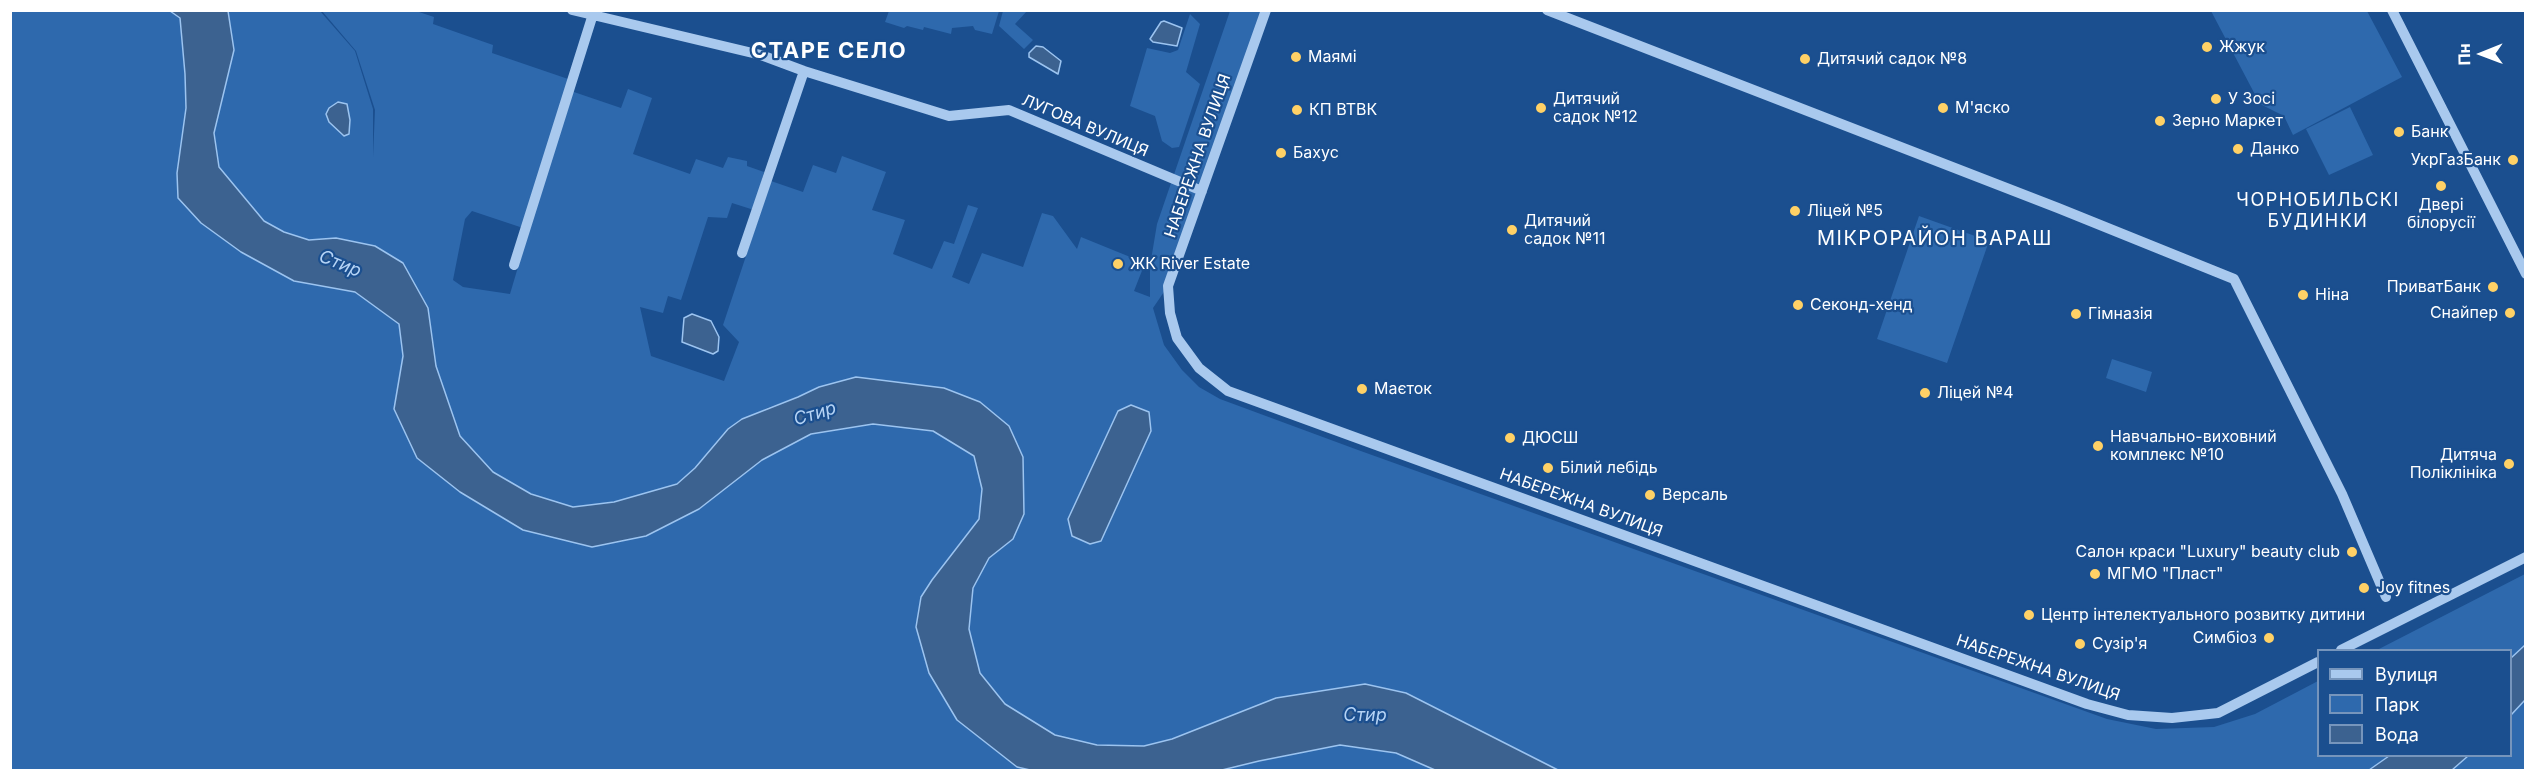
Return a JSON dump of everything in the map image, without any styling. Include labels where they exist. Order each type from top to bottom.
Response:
[{"type":"street","name":"ЛУГОВА ВУЛИЦЯ","points":[[572,10],[760,55],[949,116],[1009,110],[1202,191]]},
{"type":"street","name":"НАБЕРЕЖНА ВУЛИЦЯ","points":[[1266,10],[1168,286],[1170,313],[1177,338],[1200,368],[1228,390],[2077,700],[2128,715],[2172,718],[2218,713],[2317,663]]},
{"type":"street","points":[[1547,10],[2058,208],[2234,279],[2342,494],[2386,597]]},
{"type":"street","points":[[2392,10],[2526,274]]},
{"type":"street","points":[[514,265],[593,14]]},
{"type":"street","points":[[742,253],[804,71]]},
{"type":"street","points":[[2346,649],[2526,557]]},
{"type":"green space","points":[[170,10],[180,18],[185,74],[186,108],[177,173],[179,198],[201,223],[241,252],[294,281],[355,292],[399,324],[403,356],[394,409],[417,458],[460,492],[523,530],[699,509],[762,460],[811,434],[873,424],[933,431],[974,456],[982,489],[979,519],[921,597],[916,627],[957,720],[1017,767],[1030,770],[11,770],[10,11]]},
{"type":"green space","points":[[889,10],[999,11],[992,34],[975,30],[973,26],[952,28],[951,34],[924,27],[923,30],[907,26],[904,28],[885,22]]},
{"type":"green space","points":[[228,11],[320,11],[355,51],[373,109],[373,157],[375,110],[356,51],[322,11],[416,11],[434,17],[433,24],[493,45],[492,53],[574,81],[571,91],[621,108],[628,89],[652,98],[633,154],[690,174],[696,159],[723,168],[728,157],[747,161],[747,166],[764,172],[754,210],[732,203],[727,218],[708,217],[681,300],[668,296],[663,313],[640,307],[651,356],[724,381],[739,342],[723,325],[771,181],[803,192],[813,165],[836,173],[842,156],[886,172],[872,210],[905,220],[893,254],[932,269],[944,241],[954,244],[968,205],[978,208],[952,277],[969,284],[982,253],[1023,267],[1042,213],[1053,216],[1077,249],[1081,237],[1145,263],[1134,291],[1150,297],[1150,266],[1157,224],[1230,11],[1266,11],[1168,286],[1153,308],[1164,345],[1182,370],[1199,387],[1220,399],[1358,450],[2107,719],[2156,729],[2214,727],[2255,714],[2317,682],[2317,757],[2388,757],[2369,770],[1558,770],[1406,693],[1365,684],[1210,725],[1172,739],[1144,746],[1097,745],[1055,736],[1005,704],[980,673],[969,629],[973,588],[989,558],[1013,539],[1023,457],[1009,426],[819,387],[767,408],[727,429],[695,468],[677,484],[614,502],[573,507],[531,494],[493,472],[460,436],[436,366],[432,334],[336,238],[309,240],[284,232],[264,221],[219,167],[214,133],[234,50]],"holes":[[[472,211],[529,230],[510,294],[463,287],[453,280],[465,219]]]},
{"type":"green space","points":[[1003,11],[1027,11],[1015,24],[1033,40],[1024,49],[999,26]]},
{"type":"green space","points":[[2211,11],[2367,11],[2402,77],[2293,135],[2284,116],[2260,104]]},
{"type":"green space","points":[[1190,14],[1200,24],[1186,72],[1200,84],[1179,147],[1172,148],[1162,141],[1155,116],[1130,106],[1147,48],[1170,53],[1178,50]]},
{"type":"green space","points":[[2350,107],[2373,155],[2329,175],[2306,129]]},
{"type":"green space","points":[[1919,216],[1989,241],[1947,363],[1877,339]]},
{"type":"green space","points":[[2112,359],[2152,372],[2146,392],[2106,378]]},
{"type":"green space","points":[[2525,574],[2525,645],[2512,657],[2512,649],[2379,649]]},
{"type":"green space","points":[[2525,700],[2525,770],[2452,770],[2467,757],[2512,757],[2512,714]]},
{"type":"green space","points":[[1340,745],[1396,753],[1435,770],[1222,770],[1259,761]]},
{"type":"water","name":"Стир","points":[[170,11],[228,11],[234,50],[214,133],[219,167],[264,221],[284,232],[309,240],[336,238],[375,246],[403,263],[428,308],[436,366],[460,436],[493,472],[531,494],[573,507],[614,502],[677,484],[695,468],[728,429],[742,419],[819,387],[856,377],[944,388],[980,402],[1009,426],[1023,457],[1024,514],[1013,539],[989,558],[973,588],[969,629],[980,673],[1005,704],[1055,735],[1097,745],[1144,746],[1172,739],[1276,698],[1365,684],[1406,693],[1558,770],[1435,770],[1396,753],[1340,745],[1222,770],[1030,770],[1017,767],[957,720],[929,673],[916,627],[921,597],[979,519],[982,489],[974,456],[933,431],[873,424],[811,434],[762,460],[699,509],[646,536],[592,547],[523,530],[460,492],[417,458],[394,409],[403,356],[399,324],[355,292],[294,281],[241,252],[201,223],[178,198],[177,173],[186,108],[185,74],[180,18]]},
{"type":"water","points":[[1164,21],[1182,28],[1177,46],[1153,42],[1150,39]]},
{"type":"water","points":[[1036,46],[1043,47],[1061,61],[1058,74],[1029,57],[1029,53]]},
{"type":"water","points":[[338,102],[347,104],[350,120],[349,134],[344,136],[329,122],[326,114],[329,108]]},
{"type":"water","points":[[692,314],[711,321],[719,337],[718,351],[713,354],[682,342],[684,318]]},
{"type":"water","points":[[1131,405],[1149,412],[1151,431],[1101,541],[1090,544],[1072,536],[1068,519],[1118,411]]},
{"type":"water","points":[[2525,645],[2525,700],[2512,714],[2512,657]]},
{"type":"water","points":[[2388,757],[2467,757],[2452,770],[2369,770]]},
{"type":"place","name":"Жжук","points":[[2207,47]]},
{"type":"place","name":"Маямі","points":[[1296,57]]},
{"type":"place","name":"Дитячий садок №8","points":[[1805,59]]},
{"type":"place","name":"У Зосі","points":[[2216,99]]},
{"type":"place","name":"Дитячий садок №12","points":[[1541,108]]},
{"type":"place","name":"М'яско","points":[[1943,108]]},
{"type":"place","name":"КП ВТВК","points":[[1297,110]]},
{"type":"place","name":"Зерно Маркет","points":[[2160,121]]},
{"type":"place","name":"Банк","points":[[2399,132]]},
{"type":"place","name":"Данко","points":[[2238,149]]},
{"type":"place","name":"Бахус","points":[[1281,153]]},
{"type":"place","name":"УкрГазБанк","points":[[2513,160]]},
{"type":"place","name":"Двері білорусії","points":[[2441,186]]},
{"type":"place","name":"Ліцей №5","points":[[1795,211]]},
{"type":"place","name":"Дитячий садок №11","points":[[1512,230]]},
{"type":"place","name":"ЖК River Estate","points":[[1118,264]]},
{"type":"place","name":"ПриватБанк","points":[[2493,287]]},
{"type":"place","name":"Ніна","points":[[2303,295]]},
{"type":"place","name":"Секонд-хенд","points":[[1798,305]]},
{"type":"place","name":"Снайпер","points":[[2510,313]]},
{"type":"place","name":"Гімназія","points":[[2076,314]]},
{"type":"place","name":"Маєток","points":[[1362,389]]},
{"type":"place","name":"Ліцей №4","points":[[1925,393]]},
{"type":"place","name":"ДЮСШ","points":[[1510,438]]},
{"type":"place","name":"Навчально-виховний комплекс №10","points":[[2098,446]]},
{"type":"place","name":"Дитяча Поліклініка","points":[[2509,464]]},
{"type":"place","name":"Білий лебідь","points":[[1548,468]]},
{"type":"place","name":"Версаль","points":[[1650,495]]},
{"type":"place","name":"Салон краси \"Luxury\" beauty club","points":[[2352,552]]},
{"type":"place","name":"МГМО \"Пласт\"","points":[[2095,574]]},
{"type":"place","name":"Joy fitnes","points":[[2364,588]]},
{"type":"place","name":"Центр інтелектуального розвитку дитини","points":[[2029,615]]},
{"type":"place","name":"Симбіоз","points":[[2269,638]]},
{"type":"place","name":"Сузір'я","points":[[2080,644]]},
{"type":"district","name":"СТАРЕ СЕЛО","points":[[829,51]]},
{"type":"district","name":"ЧОРНОБИЛЬСКІ БУДИНКИ","points":[[2318,211]]},
{"type":"district","name":"МІКРОРАЙОН ВАРАШ","points":[[1935,239]]}]
